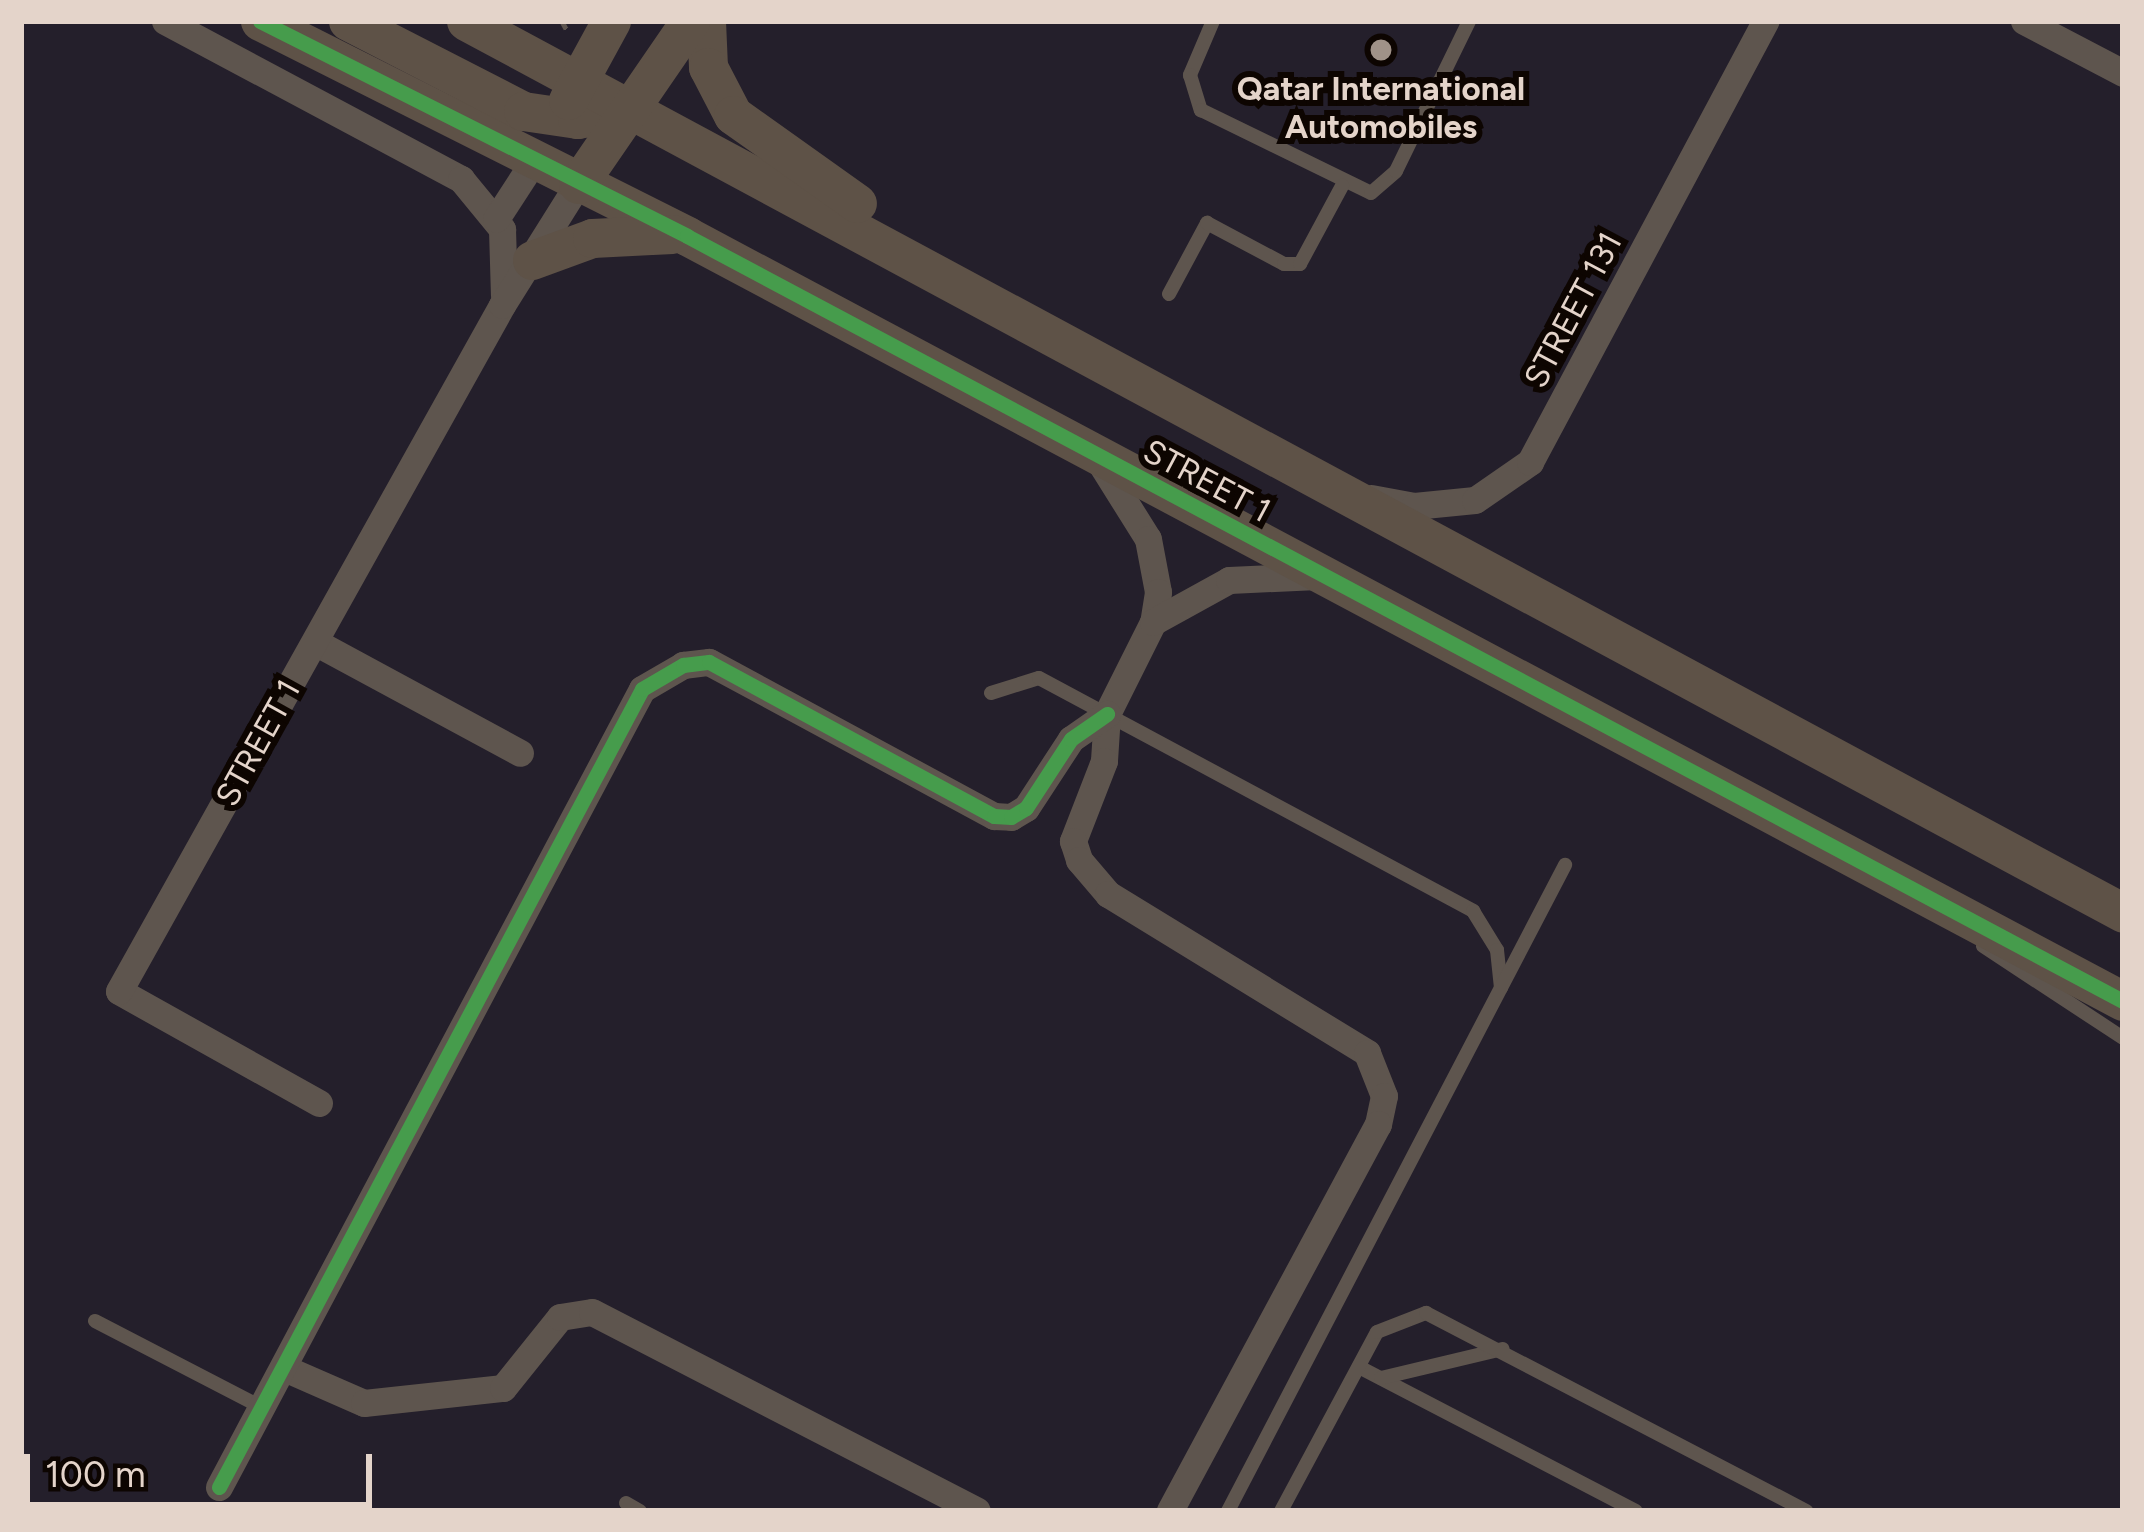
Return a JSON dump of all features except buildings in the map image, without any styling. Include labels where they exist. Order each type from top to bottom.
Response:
[{"type":"street","points":[[165,21],[461,179],[496,219],[611,21]]},
{"type":"street","name":"STREET 1","points":[[260,21],[687,236],[2123,1001]]},
{"type":"street","points":[[348,21],[509,106],[558,118],[632,110]]},
{"type":"street","points":[[468,22],[523,21]]},
{"type":"street","points":[[578,184],[690,21]]},
{"type":"street","points":[[706,21],[708,67],[733,115],[875,215],[934,268]]},
{"type":"street","name":"STREET 131","points":[[1354,494],[1446,506],[1497,491],[1530,462],[1765,21]]},
{"type":"street","points":[[2024,21],[2123,73]]},
{"type":"street","name":"STREET 1","points":[[468,22],[1354,494],[2123,913]]},
{"type":"street","name":"STREET 1","points":[[319,1102],[119,991],[502,305],[578,184]]},
{"type":"street","name":"STREET 1","points":[[496,219],[508,251],[502,305]]},
{"type":"street","points":[[532,260],[592,238],[687,236]]},
{"type":"street","name":"STREET 1","points":[[1095,455],[1148,539],[1158,592],[1153,622],[1107,714]]},
{"type":"street","name":"STREET 1","points":[[1153,622],[1228,580],[1321,576]]},
{"type":"street","points":[[315,642],[520,753]]},
{"type":"street","points":[[219,1486],[642,689],[657,676],[710,662],[994,816],[1026,808],[1071,739],[1107,714]]},
{"type":"street","points":[[1107,714],[1104,760],[1073,841],[1089,876],[1367,1053],[1384,1096],[1378,1124],[1170,1511]]},
{"type":"street","points":[[284,1368],[364,1403],[503,1388],[560,1317],[592,1312],[976,1511]]},
{"type":"lane","points":[[1214,21],[1190,75],[1201,110],[1342,186],[1370,194],[1388,185],[1469,21]]},
{"type":"lane","points":[[1169,294],[1207,223],[1284,264],[1300,264],[1342,186]]},
{"type":"lane","points":[[991,693],[1039,678],[1473,910],[1497,950],[1501,988]]},
{"type":"lane","points":[[1828,844],[2123,1038]]},
{"type":"lane","points":[[1228,1511],[1565,865]]},
{"type":"lane","points":[[1281,1511],[1377,1332],[1413,1314],[1439,1314],[1807,1511]]},
{"type":"lane","points":[[95,1322],[263,1408]]},
{"type":"lane","points":[[1381,1378],[1503,1348]]},
{"type":"lane","points":[[1359,1367],[1636,1511]]},
{"type":"lane","points":[[626,1503],[640,1511]]},
{"type":"path","points":[[562,21],[567,30]]},
{"type":"shaded area","points":[[21,21],[2123,21],[2123,1511],[21,1511]]},
{"type":"cycle path","points":[[260,21],[687,236],[2123,1001]]},
{"type":"cycle path","points":[[219,1487],[642,689],[683,665],[709,662],[994,816],[1011,817],[1026,808],[1071,739],[1107,714]]},
{"type":"place","name":"Qatar International Automobiles","points":[[1381,50]]}]
